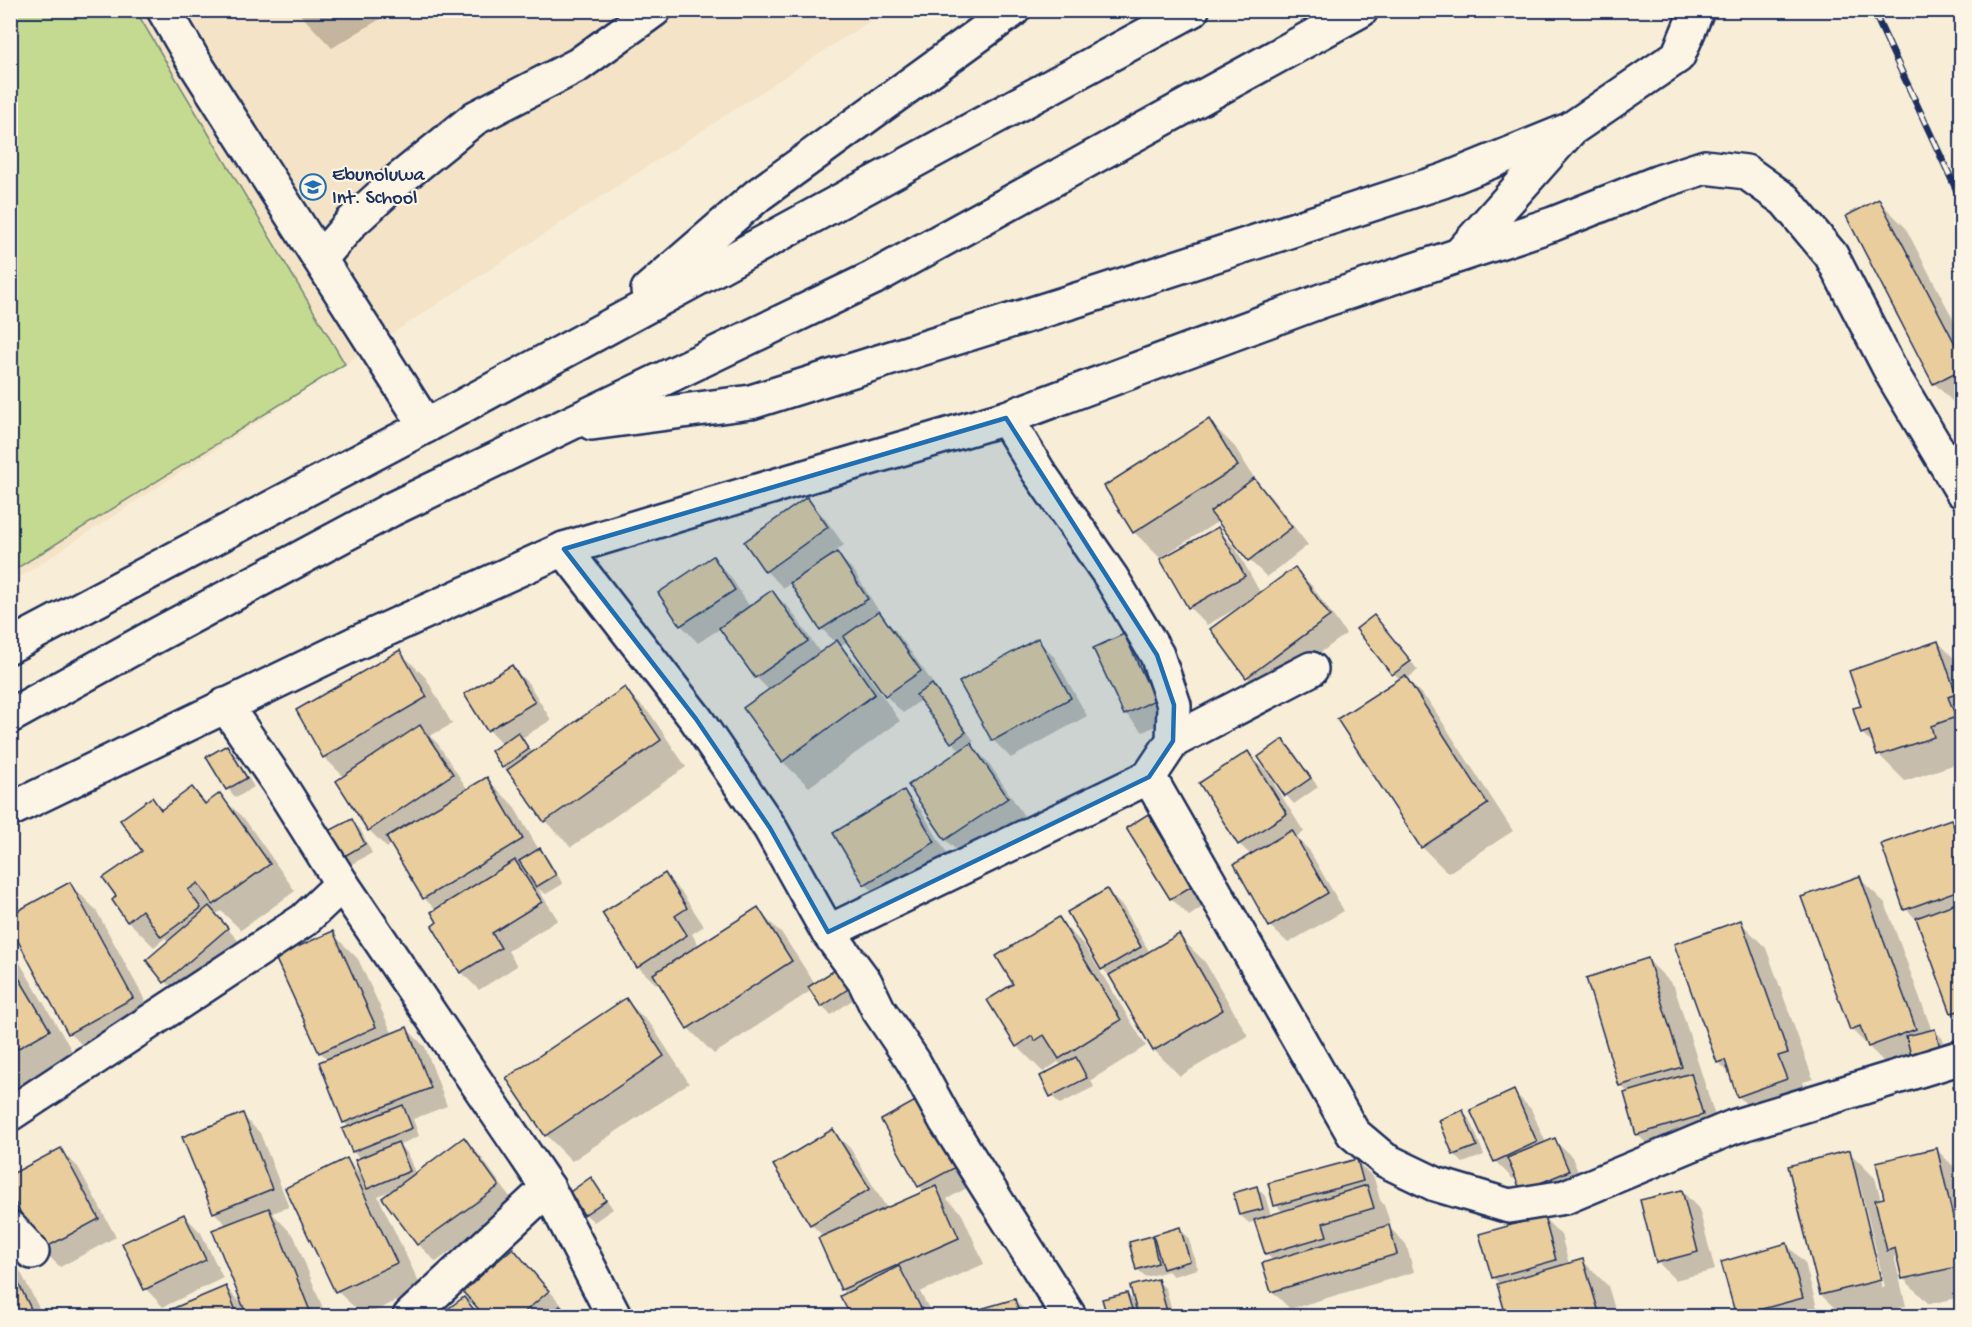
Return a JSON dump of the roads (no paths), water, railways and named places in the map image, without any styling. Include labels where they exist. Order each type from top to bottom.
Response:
[{"type":"main road","points":[[164,10],[193,60],[426,426]]},
{"type":"main road","points":[[320,259],[352,222],[396,182],[475,118],[578,65],[654,10]]},
{"type":"main road","points":[[601,330],[758,195],[1012,10]]},
{"type":"main road","points":[[10,646],[426,426],[1192,10]]},
{"type":"main road","points":[[10,716],[393,509],[873,278],[1361,10]]},
{"type":"main road","points":[[563,427],[751,402],[1083,298],[1443,181],[1571,129],[1678,56],[1697,10]]},
{"type":"main road","points":[[1459,255],[1571,129]]},
{"type":"main road","points":[[10,810],[354,644],[564,549],[1006,418],[1322,301],[1553,224],[1659,182],[1705,167],[1746,172],[1785,200],[1831,255],[1894,377],[1962,491]]},
{"type":"main road","points":[[1006,418],[1038,471],[1111,577],[1157,655],[1174,705],[1173,741]]},
{"type":"main road","points":[[564,549],[696,719],[770,828],[828,932],[865,982],[878,1009],[913,1060],[946,1121],[1070,1317]]},
{"type":"main road","points":[[828,932],[1149,777],[1173,741],[1311,669]]},
{"type":"main road","points":[[225,705],[278,782],[342,884],[548,1188],[614,1317]]},
{"type":"main road","points":[[1149,777],[1353,1133],[1385,1160],[1436,1184],[1509,1206],[1565,1197],[1733,1127],[1962,1057]]},
{"type":"main road","points":[[10,1114],[304,920],[342,884]]},
{"type":"main road","points":[[410,1317],[548,1188]]},
{"type":"main road","points":[[10,1228],[32,1252]]},
{"type":"railway","points":[[1873,10],[1962,202]]},
{"type":"place","name":"Ebunoluwa Int. School","points":[[313,187]]}]
